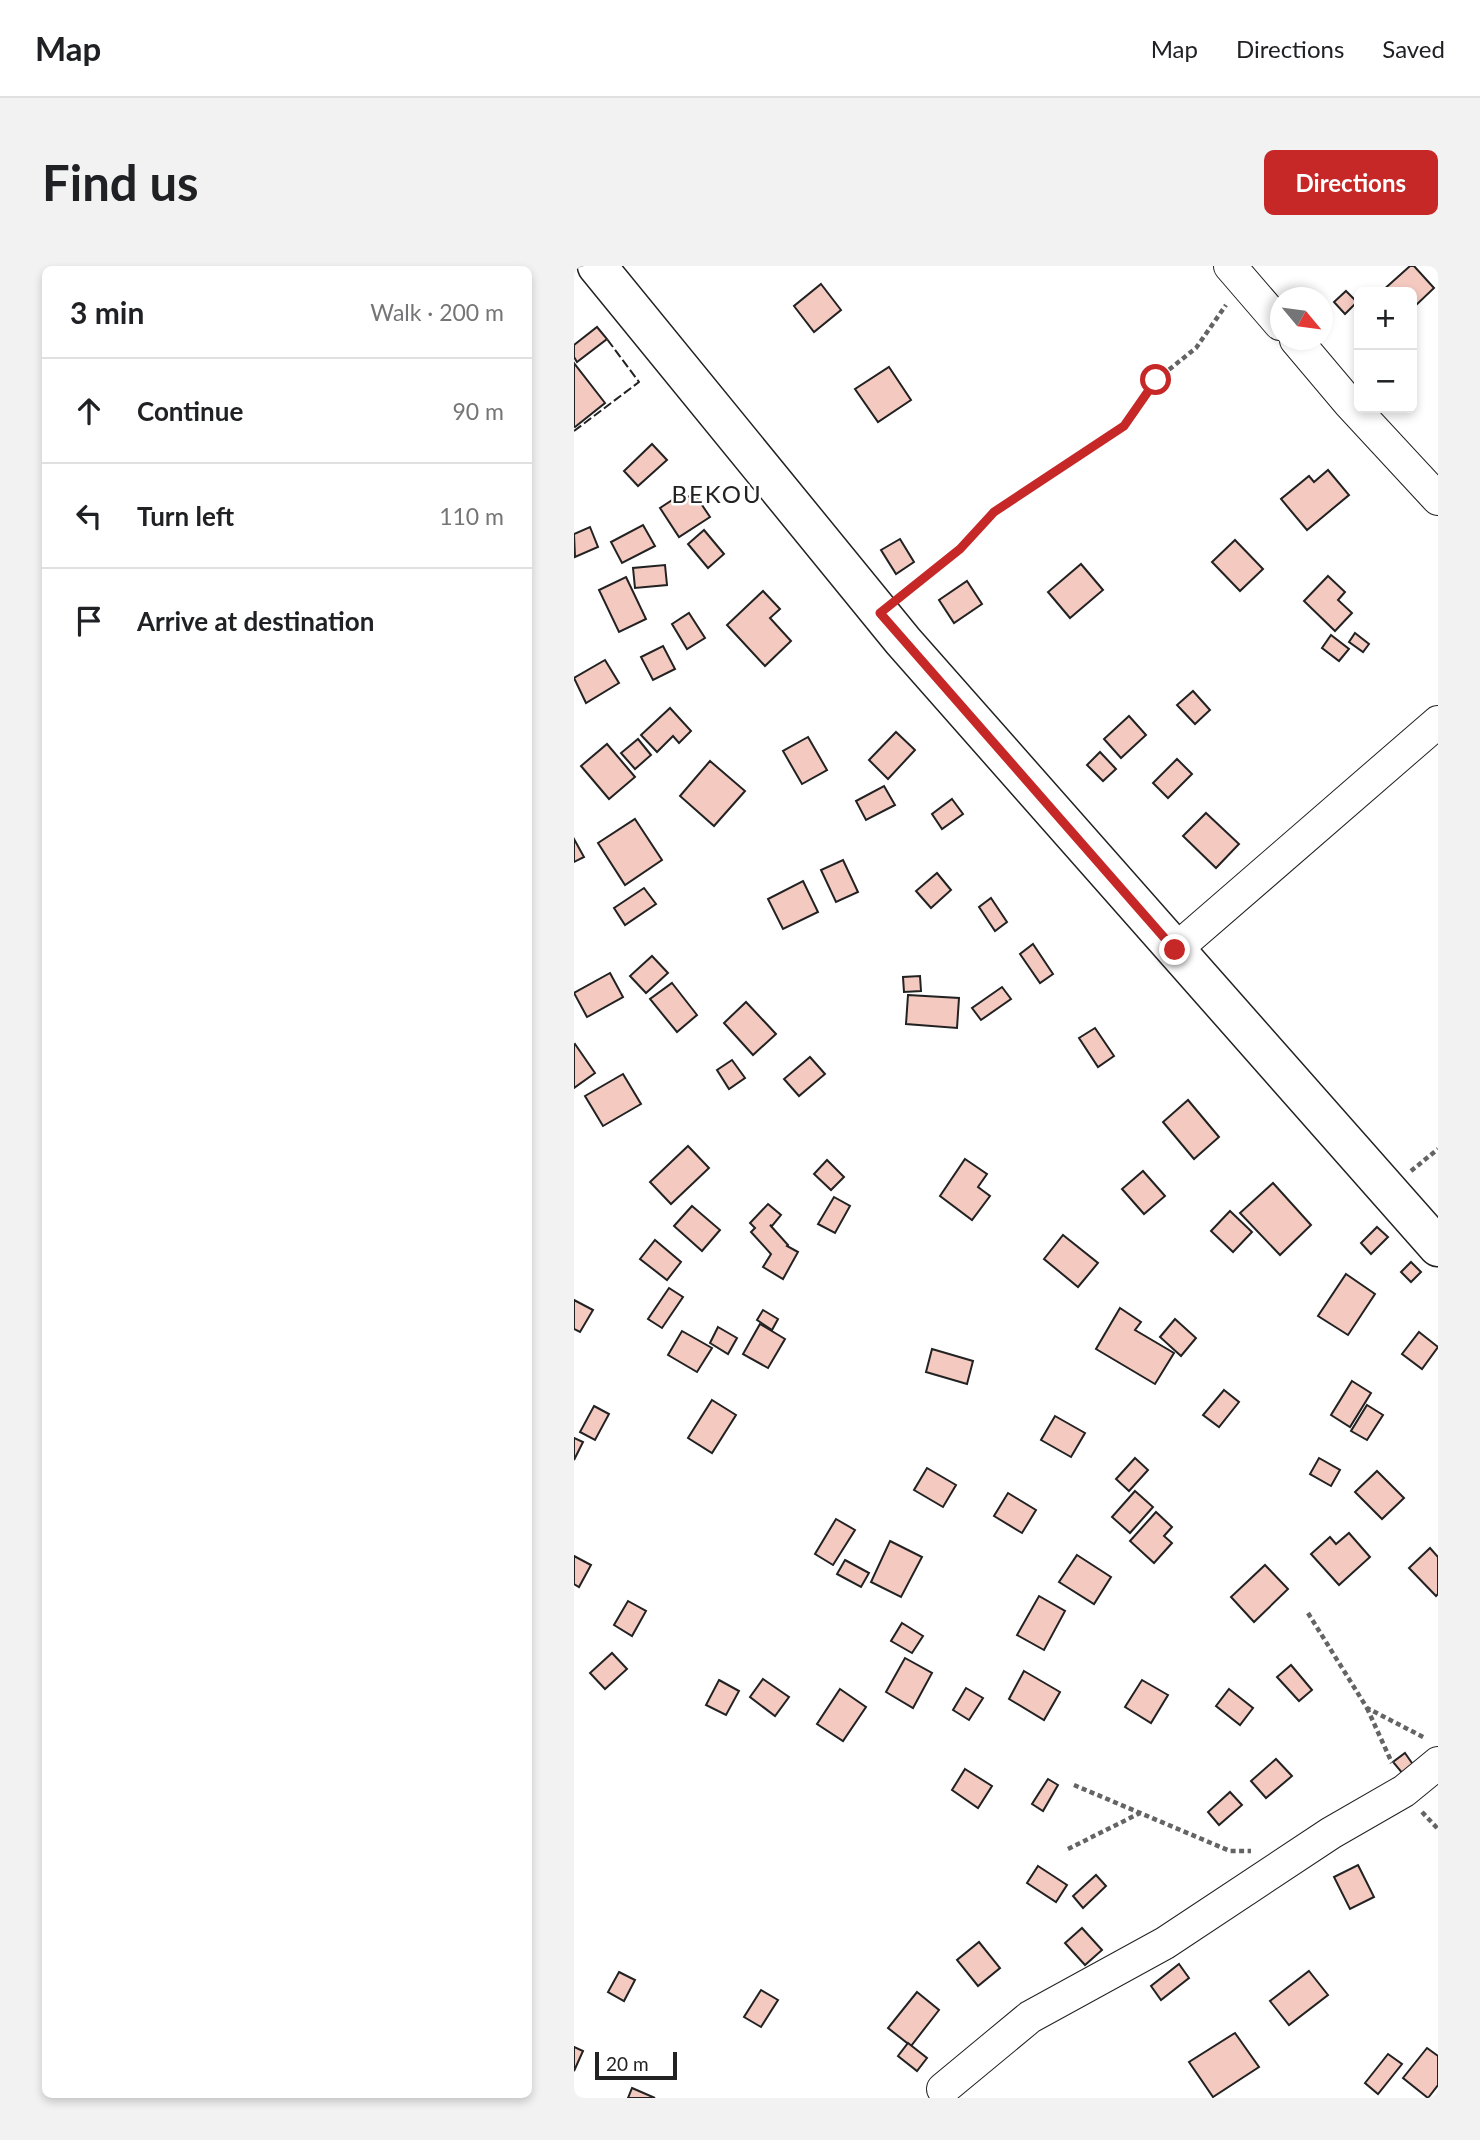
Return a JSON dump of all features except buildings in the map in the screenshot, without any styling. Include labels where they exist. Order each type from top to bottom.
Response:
[{"type":"main road","points":[[597,266],[880,613],[1438,1247]]},
{"type":"street","points":[[1236,274],[1270,313]]},
{"type":"street","points":[[1304,350],[1350,404],[1438,499]]},
{"type":"street","points":[[1175,950],[1438,722]]},
{"type":"street","points":[[943,2089],[1030,2017],[1165,1943],[1331,1833],[1404,1791],[1432,1751]]},
{"type":"path","points":[[880,613],[960,549],[994,512],[1124,426],[1156,380],[1196,348],[1236,274]]},
{"type":"path","points":[[1308,1613],[1367,1708],[1404,1791]]},
{"type":"path","points":[[1367,1708],[1432,1751]]},
{"type":"path","points":[[1074,1785],[1230,1851],[1253,1851]]},
{"type":"path","points":[[1068,1849],[1140,1813]]},
{"type":"fence","points":[[574,431],[639,382],[607,339]]},
{"type":"district","name":"BEKOU","points":[[717,493]]},
{"type":"route","points":[[1156,380],[1124,426],[994,512],[960,549],[880,613],[1175,950]]}]
